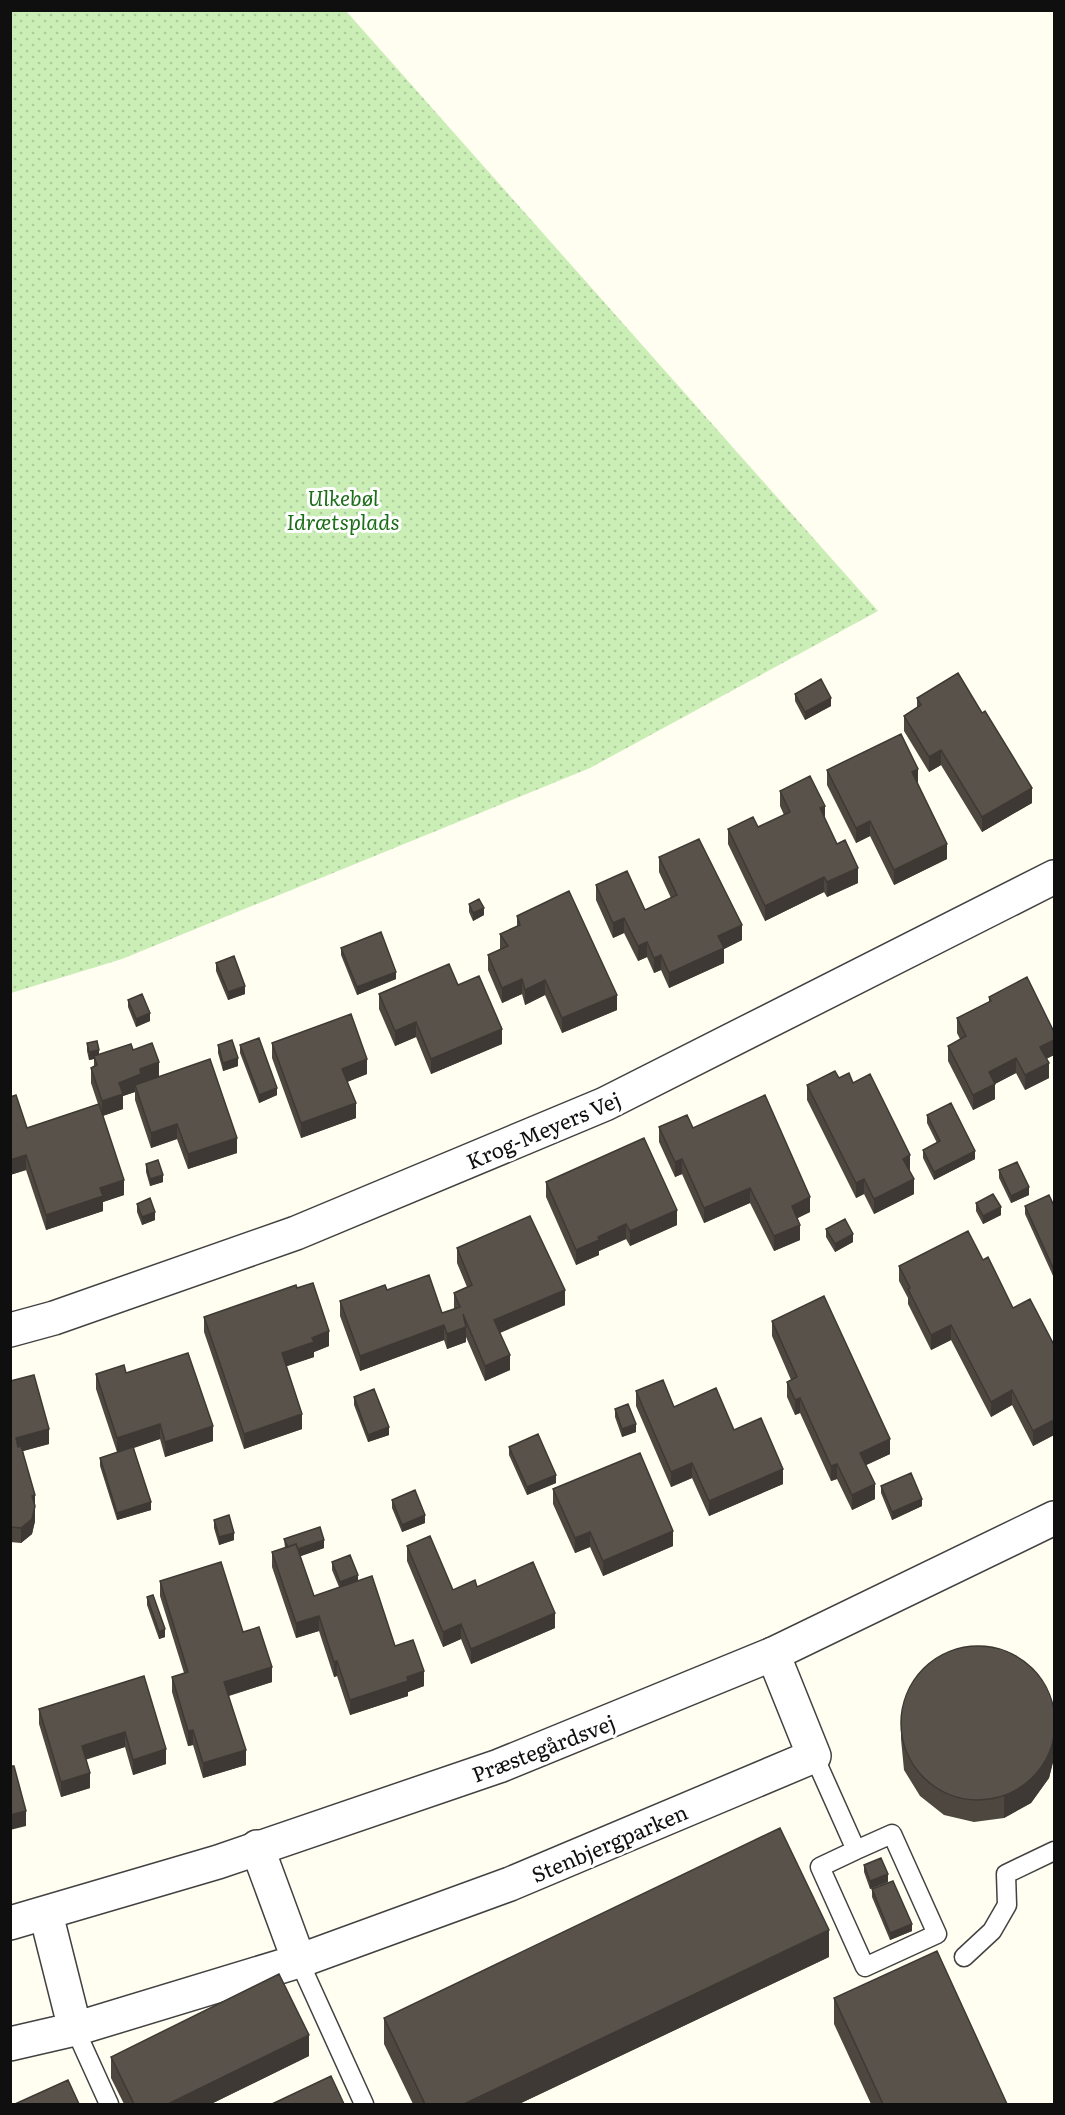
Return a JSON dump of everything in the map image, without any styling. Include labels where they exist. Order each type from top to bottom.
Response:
[{"type":"street","name":"Krog-Meyers Vej","points":[[10,1330],[54,1318],[296,1233],[606,1104],[1054,877]]},
{"type":"street","name":"Præstegårdsvej","points":[[10,1923],[218,1862],[499,1766],[773,1654],[1054,1518]]},
{"type":"street","points":[[773,1654],[814,1756]]},
{"type":"street","name":"Stenbjergparken","points":[[10,2044],[75,2029],[299,1961],[510,1884],[814,1756]]},
{"type":"street","points":[[257,1847],[299,1961]]},
{"type":"street","points":[[46,1914],[75,2029]]},
{"type":"lane","points":[[814,1756],[856,1850]]},
{"type":"lane","points":[[892,1834],[937,1934],[865,1967],[820,1867],[856,1850],[892,1834]]},
{"type":"lane","points":[[964,1957],[992,1931],[1008,1905],[1006,1874],[1054,1851]]},
{"type":"lane","points":[[299,1961],[364,2104]]},
{"type":"lane","points":[[75,2029],[109,2104]]},
{"type":"green space","name":"Ulkebøl Idrætsplads","points":[[11,10],[346,11],[878,611],[590,768],[122,959],[11,993]]},
{"type":"building","points":[[958,673],[982,713],[985,711],[1032,788],[982,817],[941,750],[929,757],[904,716],[921,705],[917,698]]},
{"type":"building","points":[[821,679],[831,698],[805,712],[795,694]]},
{"type":"building","points":[[901,734],[918,769],[912,772],[947,844],[894,870],[870,821],[856,828],[827,770]]},
{"type":"building","points":[[810,776],[825,806],[820,808],[837,844],[845,840],[858,868],[827,882],[824,877],[765,906],[728,829],[753,817],[758,827],[790,812],[780,791]]},
{"type":"building","points":[[699,839],[742,925],[718,936],[724,948],[669,973],[661,955],[654,958],[647,942],[638,946],[624,918],[613,923],[596,885],[627,871],[645,910],[677,895],[659,857]]},
{"type":"building","points":[[569,891],[617,995],[562,1018],[545,980],[525,990],[522,979],[502,988],[488,955],[508,946],[500,934],[520,925],[517,916]]},
{"type":"building","points":[[479,899],[484,908],[473,913],[469,904]]},
{"type":"building","points":[[381,932],[396,972],[357,987],[341,948]]},
{"type":"building","points":[[234,956],[245,986],[228,992],[216,963]]},
{"type":"building","points":[[449,964],[458,985],[479,976],[502,1029],[431,1059],[416,1022],[395,1031],[379,994]]},
{"type":"building","points":[[1027,977],[1054,1032],[1054,1040],[1040,1047],[1049,1063],[1025,1075],[1016,1058],[989,1072],[995,1084],[973,1095],[948,1046],[966,1036],[957,1018],[991,1001],[989,997]]},
{"type":"building","points":[[142,994],[150,1013],[136,1019],[128,1000]]},
{"type":"building","points":[[351,1014],[367,1059],[342,1069],[356,1103],[301,1123],[272,1043]]},
{"type":"building","points":[[259,1038],[277,1088],[259,1095],[240,1045]]},
{"type":"building","points":[[232,1040],[238,1058],[223,1063],[218,1045]]},
{"type":"building","points":[[97,1041],[99,1050],[89,1052],[87,1043]]},
{"type":"building","points":[[152,1043],[159,1062],[140,1069],[141,1074],[119,1083],[123,1094],[102,1101],[91,1068],[97,1065],[94,1056],[131,1044],[133,1050]]},
{"type":"building","points":[[210,1059],[237,1138],[188,1154],[177,1124],[151,1133],[135,1085]]},
{"type":"building","points":[[835,1071],[839,1078],[849,1073],[853,1083],[870,1074],[910,1155],[903,1159],[914,1179],[874,1199],[864,1179],[856,1183],[807,1085]]},
{"type":"building","points":[[16,1095],[27,1128],[99,1104],[124,1180],[100,1188],[103,1196],[46,1215],[26,1155],[10,1160],[10,1097]]},
{"type":"building","points":[[765,1095],[810,1197],[792,1206],[800,1225],[774,1236],[750,1188],[704,1208],[682,1159],[675,1162],[659,1127],[687,1115],[693,1128]]},
{"type":"building","points":[[951,1103],[975,1151],[934,1172],[923,1150],[940,1141],[927,1115]]},
{"type":"building","points":[[644,1138],[677,1210],[630,1231],[626,1224],[576,1250],[546,1182]]},
{"type":"building","points":[[158,1160],[163,1175],[150,1179],[146,1164]]},
{"type":"building","points":[[1017,1162],[1029,1187],[1011,1196],[999,1170]]},
{"type":"building","points":[[993,1194],[1001,1207],[983,1216],[976,1203]]},
{"type":"building","points":[[1049,1195],[1054,1206],[1054,1270],[1025,1206]]},
{"type":"building","points":[[150,1198],[155,1212],[142,1217],[137,1204]]},
{"type":"building","points":[[530,1216],[565,1290],[494,1320],[510,1355],[485,1366],[463,1314],[466,1327],[447,1334],[444,1325],[360,1356],[340,1301],[385,1285],[387,1290],[429,1275],[442,1313],[460,1307],[454,1293],[472,1285],[457,1248]]},
{"type":"building","points":[[845,1219],[853,1234],[835,1244],[826,1229]]},
{"type":"building","points":[[968,1231],[983,1260],[988,1257],[1013,1308],[1030,1299],[1054,1345],[1054,1420],[1033,1431],[1012,1390],[991,1402],[951,1325],[931,1335],[899,1266]]},
{"type":"building","points":[[313,1283],[329,1331],[312,1338],[314,1342],[282,1353],[302,1414],[244,1434],[204,1317],[296,1285],[297,1288]]},
{"type":"building","points":[[824,1296],[890,1439],[860,1453],[875,1484],[852,1495],[837,1464],[831,1466],[800,1398],[795,1400],[787,1382],[797,1377],[772,1321]]},
{"type":"building","points":[[188,1353],[213,1426],[165,1442],[160,1424],[117,1438],[96,1374],[124,1365],[126,1373]]},
{"type":"building","points":[[34,1375],[49,1429],[16,1438],[18,1447],[21,1446],[35,1495],[32,1496],[35,1506],[32,1519],[21,1528],[10,1527],[10,1381]]},
{"type":"building","points":[[663,1380],[674,1407],[716,1388],[734,1430],[761,1418],[783,1469],[709,1501],[692,1463],[671,1472],[636,1391]]},
{"type":"building","points":[[374,1389],[389,1427],[368,1435],[354,1397]]},
{"type":"building","points":[[628,1404],[636,1424],[622,1429],[615,1409]]},
{"type":"building","points":[[538,1434],[556,1475],[527,1487],[509,1447]]},
{"type":"building","points":[[133,1447],[151,1502],[117,1513],[100,1458]]},
{"type":"building","points":[[640,1453],[673,1531],[603,1561],[590,1532],[575,1538],[553,1489]]},
{"type":"building","points":[[911,1473],[922,1499],[892,1512],[881,1486]]},
{"type":"building","points":[[415,1490],[425,1515],[402,1525],[392,1500]]},
{"type":"building","points":[[229,1515],[234,1533],[219,1537],[214,1520]]},
{"type":"building","points":[[320,1527],[324,1540],[298,1549],[296,1544],[288,1547],[284,1539]]},
{"type":"building","points":[[430,1536],[453,1590],[475,1580],[477,1587],[533,1562],[555,1613],[471,1649],[461,1624],[443,1632],[407,1546]]},
{"type":"building","points":[[296,1544],[314,1596],[372,1576],[395,1646],[413,1640],[424,1671],[407,1677],[408,1681],[350,1700],[337,1661],[334,1662],[319,1616],[296,1623],[272,1552]]},
{"type":"building","points":[[350,1555],[358,1575],[340,1582],[332,1562]]},
{"type":"building","points":[[221,1562],[243,1632],[259,1627],[272,1667],[224,1682],[246,1750],[203,1763],[193,1730],[188,1731],[172,1677],[188,1672],[160,1581]]},
{"type":"building","points":[[153,1595],[165,1629],[159,1632],[147,1597]]},
{"type":"building","points":[[978,1646],[993,1647],[1008,1652],[1033,1668],[1049,1693],[1054,1708],[1054,1738],[1049,1753],[1033,1778],[1008,1794],[993,1799],[978,1800],[963,1799],[948,1794],[923,1778],[907,1753],[902,1738],[901,1723],[902,1708],[907,1693],[923,1668],[948,1652],[963,1647]]},
{"type":"building","points":[[144,1676],[166,1749],[133,1760],[125,1732],[82,1746],[90,1773],[61,1782],[39,1709]]},
{"type":"building","points":[[10,1766],[14,1766],[26,1811],[10,1815]]},
{"type":"building","points":[[780,1828],[829,1930],[464,2104],[425,2104],[384,2018]]},
{"type":"building","points":[[881,1858],[888,1874],[870,1881],[864,1865]]},
{"type":"building","points":[[893,1881],[912,1924],[890,1933],[872,1889]]},
{"type":"building","points":[[937,1951],[1007,2104],[883,2104],[834,1998]]},
{"type":"building","points":[[279,1974],[309,2035],[168,2104],[134,2104],[111,2057]]},
{"type":"building","points":[[331,2076],[344,2104],[272,2104]]},
{"type":"building","points":[[68,2080],[79,2104],[15,2104]]}]
